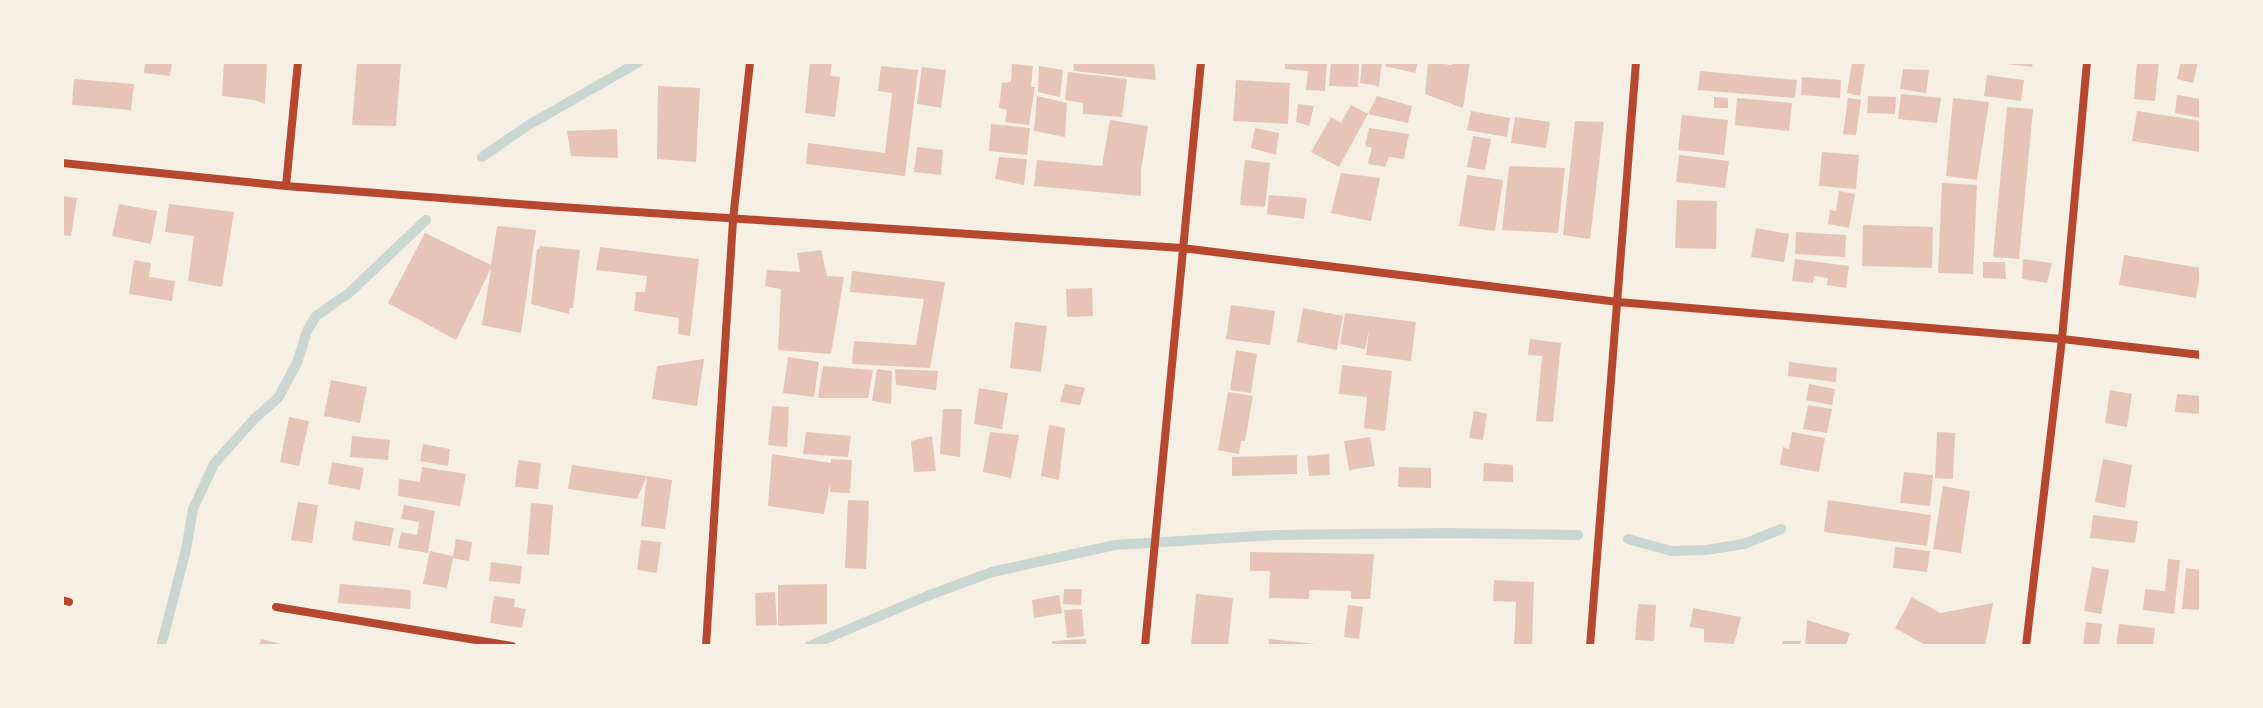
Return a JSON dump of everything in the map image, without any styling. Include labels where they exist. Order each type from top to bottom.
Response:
[{"type":"street","points":[[286,186],[298,62]]},
{"type":"street","points":[[706,646],[733,220],[750,62]]},
{"type":"street","points":[[1145,646],[1201,62]]},
{"type":"street","points":[[1590,646],[1636,62]]},
{"type":"street","points":[[2026,646],[2062,339],[2087,62]]},
{"type":"street","points":[[62,163],[286,186],[733,220],[1182,248],[1618,302],[2062,339],[2201,355]]},
{"type":"street","points":[[276,607],[512,646]]},
{"type":"building","points":[[145,62],[172,62],[170,76],[144,73]]},
{"type":"building","points":[[224,62],[267,62],[265,104],[222,96]]},
{"type":"building","points":[[357,62],[401,62],[396,126],[352,125]]},
{"type":"building","points":[[810,62],[832,62],[830,76],[840,77],[835,117],[805,113]]},
{"type":"building","points":[[1073,62],[1154,62],[1156,80],[1074,71]]},
{"type":"building","points":[[1285,62],[1327,62],[1325,91],[1306,90],[1308,71],[1285,69]]},
{"type":"building","points":[[1331,62],[1359,62],[1358,87],[1329,86]]},
{"type":"building","points":[[1362,62],[1382,62],[1379,86],[1360,83]]},
{"type":"building","points":[[1386,62],[1418,62],[1415,73],[1385,66]]},
{"type":"building","points":[[1428,62],[1452,65],[1452,62],[1470,62],[1463,108],[1425,94]]},
{"type":"building","points":[[1852,62],[1865,62],[1860,96],[1847,93]]},
{"type":"building","points":[[2007,62],[2033,62],[2032,67]]},
{"type":"building","points":[[2137,62],[2159,62],[2155,101],[2134,99]]},
{"type":"building","points":[[2181,62],[2198,62],[2193,83],[2177,79]]},
{"type":"building","points":[[1012,64],[1033,66],[1031,87],[1035,87],[1029,125],[1005,122],[1007,110],[999,108],[1002,83],[1011,82]]},
{"type":"building","points":[[881,66],[918,70],[905,176],[806,164],[808,143],[885,153],[892,93],[878,91]]},
{"type":"building","points":[[1039,66],[1063,70],[1060,97],[1038,92]]},
{"type":"building","points":[[922,67],[946,70],[941,108],[917,104]]},
{"type":"building","points":[[1903,69],[1929,70],[1926,93],[1900,89]]},
{"type":"building","points":[[1700,71],[1797,80],[1795,98],[1698,90]]},
{"type":"building","points":[[1068,72],[1127,79],[1122,117],[1083,114],[1083,103],[1065,100]]},
{"type":"building","points":[[1987,75],[2024,80],[2021,101],[1984,96]]},
{"type":"building","points":[[1802,77],[1841,80],[1840,98],[1801,95]]},
{"type":"building","points":[[74,79],[134,84],[131,110],[72,105]]},
{"type":"building","points":[[1236,80],[1290,83],[1288,124],[1233,121]]},
{"type":"building","points":[[658,86],[700,88],[696,162],[657,159]]},
{"type":"building","points":[[1901,94],[1941,98],[1937,123],[1898,119]]},
{"type":"building","points":[[2177,95],[2201,99],[2201,118],[2175,113]]},
{"type":"building","points":[[1037,96],[1067,103],[1065,137],[1034,131]]},
{"type":"building","points":[[1377,96],[1412,106],[1408,123],[1368,114]]},
{"type":"building","points":[[1868,96],[1896,97],[1895,114],[1867,113]]},
{"type":"building","points":[[1714,97],[1728,98],[1728,108],[1714,108]]},
{"type":"building","points":[[1737,98],[1792,103],[1789,131],[1735,125]]},
{"type":"building","points":[[1848,98],[1861,100],[1856,135],[1843,134]]},
{"type":"building","points":[[1953,98],[1989,102],[1977,180],[1946,176]]},
{"type":"building","points":[[1298,104],[1314,106],[1309,126],[1296,122]]},
{"type":"building","points":[[1351,105],[1368,114],[1339,167],[1311,152],[1331,117],[1341,123]]},
{"type":"building","points":[[2007,107],[2033,109],[2019,259],[1993,257]]},
{"type":"building","points":[[1471,111],[1510,118],[1507,137],[1467,130]]},
{"type":"building","points":[[2137,111],[2201,121],[2199,152],[2132,141]]},
{"type":"building","points":[[1682,115],[1728,120],[1724,155],[1678,150]]},
{"type":"building","points":[[1515,117],[1550,122],[1546,148],[1511,143]]},
{"type":"building","points":[[1110,120],[1148,126],[1141,170],[1141,196],[1034,186],[1037,160],[1102,166]]},
{"type":"building","points":[[1575,121],[1604,122],[1590,239],[1563,235]]},
{"type":"building","points":[[991,124],[1030,128],[1027,155],[989,151]]},
{"type":"building","points":[[1255,128],[1279,133],[1276,155],[1251,148]]},
{"type":"building","points":[[1369,128],[1409,134],[1404,159],[1389,157],[1385,167],[1369,164],[1372,148],[1365,146]]},
{"type":"building","points":[[617,129],[618,158],[571,156],[567,131]]},
{"type":"building","points":[[1473,136],[1491,139],[1485,170],[1467,167]]},
{"type":"building","points":[[917,147],[943,150],[941,175],[914,172]]},
{"type":"building","points":[[1822,152],[1859,155],[1856,189],[1819,186]]},
{"type":"building","points":[[1679,155],[1729,161],[1725,188],[1676,182]]},
{"type":"building","points":[[999,157],[1027,159],[1024,185],[995,179]]},
{"type":"building","points":[[1245,160],[1270,163],[1265,207],[1240,205]]},
{"type":"building","points":[[1509,166],[1565,168],[1558,233],[1502,230]]},
{"type":"building","points":[[1341,173],[1380,178],[1371,221],[1331,213]]},
{"type":"building","points":[[1467,175],[1503,180],[1495,231],[1459,226]]},
{"type":"building","points":[[1942,183],[1977,185],[1973,274],[1938,273]]},
{"type":"building","points":[[1839,191],[1855,194],[1849,228],[1828,224],[1830,210],[1836,211]]},
{"type":"building","points":[[1269,195],[1307,198],[1304,219],[1267,214]]},
{"type":"building","points":[[62,196],[77,198],[71,236],[62,235]]},
{"type":"building","points":[[1677,200],[1717,201],[1716,249],[1675,248]]},
{"type":"building","points":[[119,204],[157,211],[151,244],[112,236]]},
{"type":"building","points":[[169,204],[234,212],[222,287],[188,281],[194,236],[165,232]]},
{"type":"building","points":[[1863,225],[1933,227],[1932,268],[1862,266]]},
{"type":"building","points":[[499,226],[536,230],[521,333],[482,325],[491,268],[456,340],[388,303],[425,233],[491,265]]},
{"type":"building","points":[[1756,228],[1789,234],[1784,262],[1751,257]]},
{"type":"building","points":[[1796,232],[1846,235],[1845,257],[1795,254]]},
{"type":"building","points":[[540,246],[580,250],[573,308],[570,308],[569,314],[531,304],[537,249]]},
{"type":"building","points":[[600,247],[699,259],[690,336],[678,334],[679,318],[634,311],[636,292],[645,292],[647,276],[596,270]]},
{"type":"building","points":[[821,250],[827,276],[844,277],[831,354],[778,350],[781,289],[765,286],[767,270],[800,272],[797,253]]},
{"type":"building","points":[[2124,255],[2201,268],[2196,298],[2119,285]]},
{"type":"building","points":[[1795,259],[1849,266],[1846,288],[1827,285],[1828,278],[1814,276],[1813,283],[1792,281]]},
{"type":"building","points":[[2023,259],[2052,263],[2047,283],[2022,279]]},
{"type":"building","points":[[134,260],[151,263],[149,277],[175,281],[172,301],[129,294]]},
{"type":"building","points":[[1983,262],[2005,262],[2006,279],[1983,278]]},
{"type":"building","points":[[852,271],[945,282],[930,368],[852,364],[854,341],[916,345],[924,299],[850,292]]},
{"type":"building","points":[[1092,288],[1093,316],[1067,317],[1066,289]]},
{"type":"building","points":[[1231,305],[1275,311],[1270,345],[1226,339]]},
{"type":"building","points":[[1303,308],[1343,316],[1337,350],[1297,342]]},
{"type":"building","points":[[1345,313],[1416,322],[1411,361],[1366,355],[1369,330],[1365,349],[1340,344]]},
{"type":"building","points":[[1015,322],[1047,326],[1041,372],[1010,368]]},
{"type":"building","points":[[1530,339],[1561,343],[1553,422],[1536,421],[1542,356],[1528,355]]},
{"type":"building","points":[[1236,350],[1257,354],[1251,393],[1230,390]]},
{"type":"building","points":[[788,357],[819,362],[814,397],[783,393]]},
{"type":"building","points":[[704,359],[697,406],[652,399],[657,366]]},
{"type":"building","points":[[1789,362],[1837,368],[1836,382],[1788,376]]},
{"type":"building","points":[[1342,365],[1392,371],[1385,431],[1364,428],[1367,397],[1339,394]]},
{"type":"building","points":[[823,366],[873,370],[868,398],[818,398]]},
{"type":"building","points":[[877,369],[892,371],[891,404],[872,401]]},
{"type":"building","points":[[895,369],[938,371],[936,390],[896,385]]},
{"type":"building","points":[[331,380],[367,387],[360,423],[324,416]]},
{"type":"building","points":[[1065,384],[1085,388],[1080,405],[1060,402]]},
{"type":"building","points":[[1809,384],[1835,389],[1832,405],[1806,400]]},
{"type":"building","points":[[979,388],[1008,393],[1002,429],[974,424]]},
{"type":"building","points":[[2110,390],[2132,394],[2127,427],[2105,423]]},
{"type":"building","points":[[1228,392],[1253,396],[1245,441],[1241,441],[1239,454],[1218,450]]},
{"type":"building","points":[[2177,394],[2201,396],[2201,414],[2175,412]]},
{"type":"building","points":[[1808,405],[1832,409],[1827,433],[1803,429]]},
{"type":"building","points":[[772,406],[789,407],[787,447],[768,445]]},
{"type":"building","points":[[943,409],[962,409],[960,457],[940,454]]},
{"type":"building","points":[[1474,411],[1487,414],[1483,440],[1469,438]]},
{"type":"building","points":[[289,417],[309,421],[299,466],[280,462]]},
{"type":"building","points":[[1049,425],[1065,428],[1059,480],[1041,476]]},
{"type":"building","points":[[806,432],[851,436],[848,457],[803,454]]},
{"type":"building","points":[[990,432],[1019,435],[1011,478],[983,472]]},
{"type":"building","points":[[1792,432],[1825,438],[1819,472],[1780,465],[1783,447],[1789,449]]},
{"type":"building","points":[[1937,432],[1955,433],[1953,479],[1935,478]]},
{"type":"building","points":[[352,436],[390,440],[388,460],[350,457]]},
{"type":"building","points":[[932,436],[936,471],[914,472],[911,441]]},
{"type":"building","points":[[1370,437],[1375,466],[1349,470],[1344,441]]},
{"type":"building","points":[[423,444],[450,449],[448,466],[420,461]]},
{"type":"building","points":[[772,454],[831,463],[831,459],[852,460],[850,493],[830,492],[830,484],[824,514],[768,506]]},
{"type":"building","points":[[1329,454],[1330,475],[1309,476],[1307,456]]},
{"type":"building","points":[[1297,455],[1297,474],[1232,476],[1232,457]]},
{"type":"building","points":[[2103,459],[2132,465],[2125,508],[2095,502]]},
{"type":"building","points":[[518,460],[541,463],[538,489],[515,487]]},
{"type":"building","points":[[332,462],[364,468],[360,490],[328,484]]},
{"type":"building","points":[[1484,463],[1513,465],[1513,482],[1483,481]]},
{"type":"building","points":[[572,465],[647,476],[637,499],[568,489]]},
{"type":"building","points":[[422,467],[466,474],[460,506],[398,496],[399,479],[420,482]]},
{"type":"building","points":[[1399,467],[1431,468],[1431,488],[1398,487]]},
{"type":"building","points":[[1904,472],[1933,475],[1930,506],[1900,503]]},
{"type":"building","points":[[647,476],[672,480],[665,529],[641,526]]},
{"type":"building","points":[[1943,486],[1970,491],[1961,553],[1933,549]]},
{"type":"building","points":[[848,500],[869,501],[866,569],[845,568]]},
{"type":"building","points":[[1828,500],[1931,515],[1927,546],[1824,532]]},
{"type":"building","points":[[298,502],[318,505],[312,543],[291,540]]},
{"type":"building","points":[[531,503],[553,505],[549,555],[527,554]]},
{"type":"building","points":[[404,505],[435,511],[428,553],[398,548],[401,532],[417,535],[419,522],[401,519]]},
{"type":"building","points":[[2093,515],[2138,521],[2135,543],[2090,538]]},
{"type":"building","points":[[355,521],[394,528],[390,546],[352,540]]},
{"type":"building","points":[[456,539],[472,542],[469,561],[453,558],[447,588],[423,584],[430,551],[453,556]]},
{"type":"building","points":[[641,540],[661,542],[657,573],[637,570]]},
{"type":"building","points":[[1895,547],[1930,551],[1927,572],[1893,568]]},
{"type":"building","points":[[1250,552],[1374,554],[1370,599],[1351,599],[1351,591],[1309,590],[1309,599],[1269,598],[1270,571],[1250,571]]},
{"type":"building","points":[[2168,559],[2180,560],[2174,614],[2143,610],[2145,589],[2165,591]]},
{"type":"building","points":[[491,562],[522,566],[520,584],[489,581]]},
{"type":"building","points":[[2092,567],[2109,570],[2101,614],[2084,611]]},
{"type":"building","points":[[2186,568],[2201,570],[2200,610],[2182,609]]},
{"type":"building","points":[[1494,580],[1534,582],[1532,646],[1514,646],[1516,602],[1493,601]]},
{"type":"building","points":[[340,584],[411,590],[410,609],[338,603]]},
{"type":"building","points":[[827,584],[827,624],[778,626],[778,585]]},
{"type":"building","points":[[1064,589],[1082,589],[1081,605],[1063,604]]},
{"type":"building","points":[[775,592],[777,625],[756,626],[755,593]]},
{"type":"building","points":[[1196,594],[1233,598],[1228,646],[1191,646]]},
{"type":"building","points":[[1059,595],[1062,613],[1034,618],[1032,600]]},
{"type":"building","points":[[494,596],[515,599],[514,607],[526,609],[522,628],[490,623]]},
{"type":"building","points":[[1912,597],[1940,613],[1993,603],[1985,646],[1927,646],[1895,628]]},
{"type":"building","points":[[1638,604],[1656,605],[1654,641],[1635,640]]},
{"type":"building","points":[[1348,605],[1363,607],[1359,639],[1344,637]]},
{"type":"building","points":[[1693,608],[1741,617],[1734,644],[1704,642],[1704,629],[1690,627]]},
{"type":"building","points":[[1082,609],[1084,636],[1067,638],[1064,610]]},
{"type":"building","points":[[1807,620],[1850,633],[1846,646],[1805,646]]},
{"type":"building","points":[[2086,622],[2102,624],[2099,646],[2083,646]]},
{"type":"building","points":[[2119,624],[2155,628],[2153,646],[2116,646]]},
{"type":"building","points":[[261,639],[285,645],[259,646]]},
{"type":"building","points":[[1086,639],[1086,646],[1052,646],[1052,641]]},
{"type":"building","points":[[1269,639],[1316,644],[1316,646],[1268,646]]},
{"type":"building","points":[[1783,641],[1801,641],[1800,646],[1782,646]]},
{"type":"waterway","points":[[482,157],[527,126],[639,62]]},
{"type":"waterway","points":[[161,646],[186,550],[193,509],[214,464],[254,419],[278,398],[297,363],[307,331],[316,316],[349,293],[426,220]]},
{"type":"waterway","points":[[1628,539],[1671,551],[1706,550],[1744,544],[1781,529]]},
{"type":"waterway","points":[[809,646],[992,572],[1115,545],[1275,535],[1578,535]]}]
